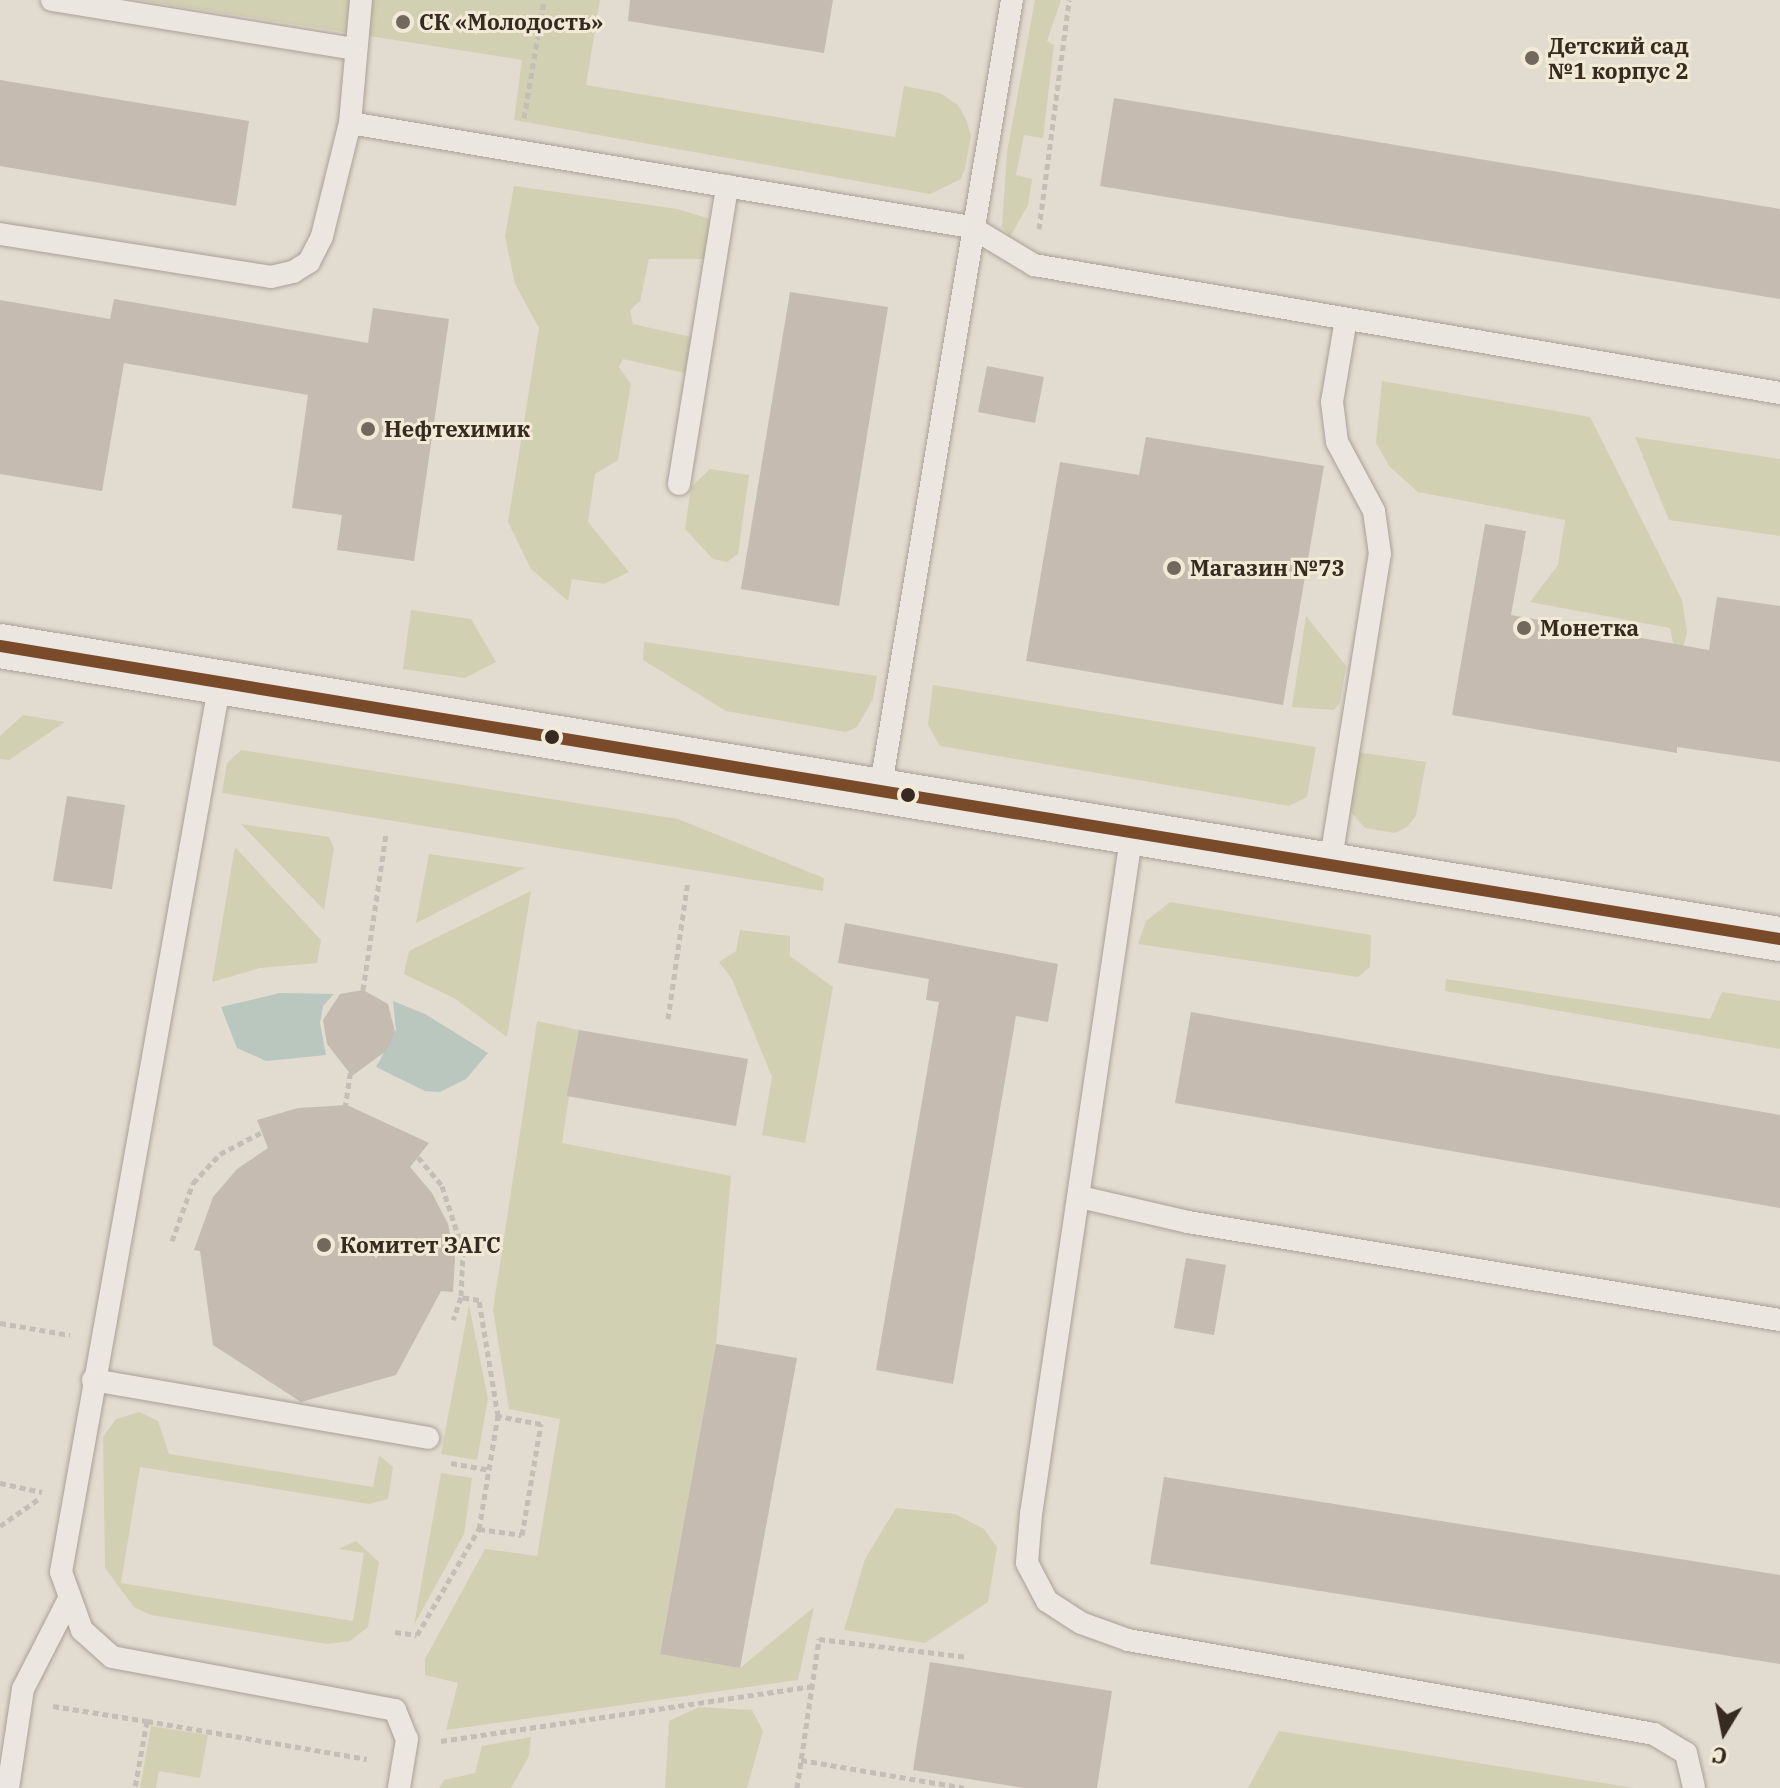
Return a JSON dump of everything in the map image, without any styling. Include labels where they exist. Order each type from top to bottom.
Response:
[{"type":"main road","points":[[0,646],[1780,939]]},
{"type":"lane","points":[[52,0],[356,49]]},
{"type":"lane","points":[[0,234],[271,277],[293,272],[309,262],[322,236],[350,123],[361,0]]},
{"type":"lane","points":[[880,791],[971,227],[1012,0]]},
{"type":"lane","points":[[350,123],[971,227],[1034,265],[1780,393]]},
{"type":"lane","points":[[679,484],[727,186]]},
{"type":"lane","points":[[1330,865],[1380,554],[1374,511],[1337,442],[1332,402],[1346,319]]},
{"type":"lane","points":[[220,682],[64,1535],[61,1572],[68,1601],[82,1630],[112,1657],[395,1710],[407,1739],[399,1788]]},
{"type":"lane","points":[[1132,832],[1030,1526],[1027,1563],[1047,1601],[1081,1623],[1128,1640],[1654,1734],[1686,1753],[1694,1788]]},
{"type":"lane","points":[[1080,1197],[1188,1222],[1780,1320]]},
{"type":"lane","points":[[93,1380],[428,1438]]},
{"type":"lane","points":[[8,1788],[23,1689],[68,1601]]},
{"type":"path","points":[[517,150],[544,0]]},
{"type":"path","points":[[1034,265],[1069,0]]},
{"type":"path","points":[[363,990],[386,834]]},
{"type":"path","points":[[668,1019],[688,881]]},
{"type":"path","points":[[345,1108],[352,1062]]},
{"type":"path","points":[[172,1241],[193,1183],[220,1154],[262,1132]]},
{"type":"path","points":[[418,1157],[442,1186],[454,1214],[463,1250],[461,1297],[453,1320]]},
{"type":"path","points":[[395,1632],[417,1635],[479,1529],[498,1416],[479,1300],[461,1297]]},
{"type":"path","points":[[0,1323],[59,1333]]},
{"type":"path","points":[[479,1529],[522,1535],[532,1479],[541,1424],[498,1416]]},
{"type":"path","points":[[437,1461],[489,1470]]},
{"type":"path","points":[[0,1483],[47,1493],[0,1526]]},
{"type":"path","points":[[797,1788],[819,1639],[968,1657]]},
{"type":"path","points":[[436,1742],[812,1686]]},
{"type":"path","points":[[52,1693],[49,1705],[353,1761],[366,1758]]},
{"type":"path","points":[[135,1788],[147,1721]]},
{"type":"path","points":[[801,1760],[964,1788]]},
{"type":"shaded area","points":[[139,0],[600,0],[586,85],[895,137],[904,86],[940,93],[958,105],[971,136],[961,179],[930,194],[514,120],[522,60]]},
{"type":"shaded area","points":[[1035,0],[1061,0],[1047,41],[1054,45],[1043,138],[1024,135],[1016,175],[1032,179],[1028,205],[1010,237],[1002,226],[1007,152]]},
{"type":"shaded area","points":[[514,186],[678,209],[710,219],[704,259],[649,259],[640,301],[630,310],[633,324],[691,337],[685,373],[623,359],[619,367],[631,384],[618,460],[595,474],[588,522],[629,572],[604,584],[572,579],[568,601],[531,569],[508,522],[539,328],[515,284],[505,236]]},
{"type":"shaded area","points":[[1382,381],[1590,417],[1682,600],[1687,632],[1678,668],[1670,628],[1530,602],[1558,565],[1565,520],[1418,492],[1390,467],[1376,443]]},
{"type":"shaded area","points":[[1635,437],[1780,459],[1780,536],[1669,520]]},
{"type":"shaded area","points":[[710,469],[749,475],[738,554],[727,562],[713,559],[685,529],[691,487]]},
{"type":"shaded area","points":[[411,610],[471,619],[496,662],[465,678],[403,669]]},
{"type":"shaded area","points":[[1306,616],[1346,666],[1340,703],[1334,710],[1292,707]]},
{"type":"shaded area","points":[[644,642],[877,676],[873,699],[857,727],[846,732],[726,711],[643,660]]},
{"type":"shaded area","points":[[933,685],[1316,747],[1307,797],[1289,806],[940,746],[928,725]]},
{"type":"shaded area","points":[[23,715],[65,722],[9,760],[0,759],[0,736]]},
{"type":"shaded area","points":[[241,750],[678,819],[824,878],[823,891],[222,793],[227,763]]},
{"type":"shaded area","points":[[1357,752],[1426,762],[1416,816],[1407,827],[1395,833],[1365,828],[1349,810]]},
{"type":"shaded area","points":[[241,824],[329,837],[334,848],[324,910]]},
{"type":"shaded area","points":[[235,847],[321,940],[317,963],[260,968],[212,982]]},
{"type":"shaded area","points":[[429,854],[525,868],[416,923]]},
{"type":"shaded area","points":[[531,891],[507,1037],[454,998],[404,974],[409,951]]},
{"type":"shaded area","points":[[1170,902],[1371,935],[1370,967],[1358,977],[1138,944],[1146,921]]},
{"type":"shaded area","points":[[740,930],[790,936],[790,956],[833,987],[805,1143],[762,1135],[772,1077],[732,979],[719,962],[736,951]]},
{"type":"shaded area","points":[[1446,979],[1710,1019],[1722,992],[1780,1001],[1780,1049],[1445,991]]},
{"type":"shaded area","points":[[280,993],[334,994],[323,1006],[320,1023],[326,1055],[266,1061],[237,1048],[221,1007]]},
{"type":"shaded area","points":[[393,1001],[425,1014],[488,1053],[466,1079],[440,1092],[425,1091],[376,1067],[396,1030]]},
{"type":"shaded area","points":[[537,1021],[579,1030],[562,1143],[731,1176],[716,1344],[660,1653],[740,1668],[814,1607],[798,1680],[446,1730],[458,1683],[425,1675],[425,1659],[485,1549],[537,1556],[560,1419],[509,1409],[493,1310]]},
{"type":"shaded area","points":[[469,1305],[488,1399],[477,1460],[441,1454]]},
{"type":"shaded area","points":[[139,1412],[158,1421],[169,1454],[373,1487],[379,1455],[393,1467],[388,1499],[369,1504],[140,1467],[121,1583],[353,1621],[364,1553],[339,1549],[356,1541],[379,1562],[368,1627],[350,1641],[327,1644],[151,1615],[134,1607],[105,1568],[103,1437],[116,1419]]},
{"type":"shaded area","points":[[441,1473],[472,1478],[464,1534],[414,1625]]},
{"type":"shaded area","points":[[896,1508],[955,1514],[984,1529],[997,1547],[988,1602],[925,1643],[844,1630],[865,1559]]},
{"type":"shaded area","points":[[699,1707],[752,1710],[763,1731],[747,1788],[665,1788],[669,1721]]},
{"type":"shaded area","points":[[151,1726],[208,1735],[200,1778],[159,1771],[156,1788],[140,1788]]},
{"type":"shaded area","points":[[1279,1731],[1634,1788],[1248,1788]]},
{"type":"shaded area","points":[[531,1737],[529,1756],[511,1788],[439,1788],[444,1780],[475,1773],[482,1746]]},
{"type":"building","points":[[630,0],[833,0],[824,53],[628,21]]},
{"type":"building","points":[[0,80],[249,121],[236,206],[0,166]]},
{"type":"building","points":[[1114,98],[1780,209],[1780,299],[1100,186]]},
{"type":"building","points":[[790,292],[888,307],[839,606],[741,589]]},
{"type":"building","points":[[114,299],[368,343],[373,308],[449,319],[414,561],[337,550],[342,515],[292,508],[308,395],[124,363],[102,491],[0,474],[0,300],[110,319]]},
{"type":"building","points":[[987,366],[1044,377],[1035,423],[978,412]]},
{"type":"building","name":"Магазин №73","points":[[1146,437],[1324,466],[1283,705],[1026,661],[1060,462],[1139,475]]},
{"type":"building","points":[[1485,524],[1526,531],[1511,615],[1709,650],[1717,597],[1780,606],[1780,762],[1677,747],[1677,753],[1452,715]]},
{"type":"building","points":[[67,796],[125,805],[112,889],[53,881]]},
{"type":"building","points":[[845,923],[1058,964],[1048,1022],[1016,1016],[953,1384],[876,1370],[939,1002],[926,1000],[929,979],[838,963]]},
{"type":"building","points":[[363,990],[388,1004],[395,1032],[386,1051],[352,1076],[327,1044],[323,1020],[340,994]]},
{"type":"building","points":[[1191,1012],[1780,1115],[1780,1208],[1175,1103]]},
{"type":"building","points":[[579,1030],[748,1059],[736,1126],[567,1096]]},
{"type":"building","name":"Комитет ЗАГС","points":[[347,1105],[429,1143],[410,1167],[432,1193],[448,1224],[455,1258],[453,1292],[441,1291],[396,1375],[301,1402],[213,1345],[200,1251],[194,1250],[213,1197],[237,1169],[268,1148],[257,1120],[298,1108]]},
{"type":"building","points":[[1186,1258],[1226,1265],[1214,1335],[1174,1328]]},
{"type":"building","points":[[716,1344],[797,1358],[740,1668],[660,1654]]},
{"type":"building","points":[[1164,1477],[1780,1575],[1780,1664],[1150,1564]]},
{"type":"building","points":[[930,1662],[1112,1691],[1097,1788],[1024,1788],[913,1770]]},
{"type":"transit line","points":[[0,646],[1780,939]]},
{"type":"place","name":"СК «Молодость»","points":[[403,22]]},
{"type":"place","name":"Детский сад №1 корпус 2","points":[[1532,58]]},
{"type":"place","name":"Нефтехимик","points":[[368,429]]},
{"type":"place","name":"Магазин №73","points":[[1174,568]]},
{"type":"place","name":"Монетка","points":[[1524,628]]},
{"type":"place","name":"Комитет ЗАГС","points":[[324,1245]]}]
